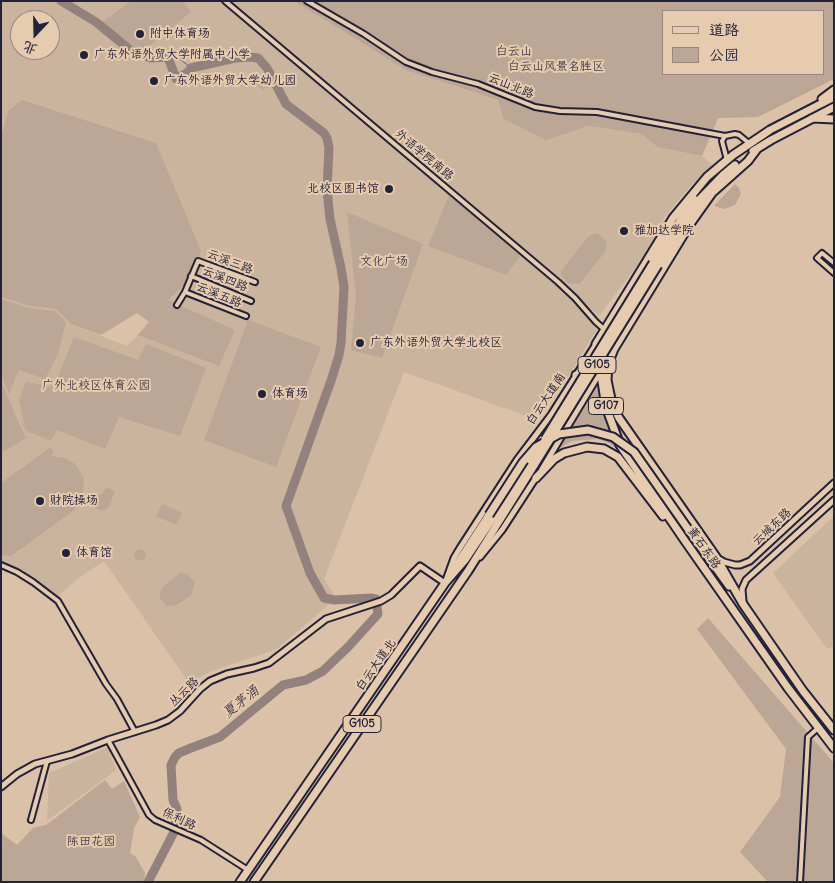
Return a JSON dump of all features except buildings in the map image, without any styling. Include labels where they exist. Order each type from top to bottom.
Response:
[{"type":"highway","points":[[811,109],[834,90]]},
{"type":"highway","name":"白云大道南","points":[[596,344],[677,213],[702,182],[727,160],[770,130],[834,97]]},
{"type":"highway","name":"白云大道南","points":[[533,463],[656,264],[699,200],[723,175],[757,149],[834,107]]},
{"type":"highway","points":[[813,118],[834,119]]},
{"type":"highway","name":"白云大道南","points":[[614,349],[695,216],[717,189],[757,149]]},
{"type":"highway","name":"白云大道南","points":[[656,264],[687,209],[727,160]]},
{"type":"highway","name":"黄石东路","points":[[596,344],[604,398],[612,428],[620,445],[682,538],[788,688],[834,748]]},
{"type":"highway","name":"黄石东路","points":[[614,349],[608,364],[607,380],[615,411],[716,557],[743,604],[803,691],[834,730]]},
{"type":"highway","points":[[576,375],[591,370],[600,373],[607,380]]},
{"type":"highway","points":[[445,583],[523,462],[536,447],[559,434],[588,430],[613,437],[634,452],[695,540],[743,604]]},
{"type":"highway","points":[[536,478],[554,459],[570,450],[593,447],[610,451],[618,457],[655,507],[682,538]]},
{"type":"highway","points":[[632,464],[632,457],[636,453],[646,456]]},
{"type":"highway","name":"白云大道北","points":[[254,882],[471,566],[533,463]]},
{"type":"highway","name":"白云大道北","points":[[240,882],[445,583],[465,560],[533,463]]},
{"type":"main road","name":"白云大道南","points":[[445,583],[454,558],[460,548],[517,460],[551,415],[596,344]]},
{"type":"main road","name":"白云大道南","points":[[471,566],[502,530],[536,478],[614,349]]},
{"type":"main road","points":[[576,375],[587,374],[594,383]]},
{"type":"main road","name":"云城东路","points":[[716,557],[729,564],[746,563],[756,556],[834,483]]},
{"type":"main road","name":"云城东路","points":[[743,604],[742,593],[744,584],[834,500]]},
{"type":"main road","points":[[756,556],[755,561],[758,564],[764,564]]},
{"type":"main road","name":"丛云路","points":[[1,787],[26,768],[156,725],[174,716],[200,688],[210,681],[227,674],[269,663],[330,617],[381,601],[394,594],[420,566],[445,583]]},
{"type":"street","name":"外语学院南路","points":[[225,1],[558,282],[596,322],[620,339]]},
{"type":"street","name":"云山北路","points":[[307,1],[364,34],[406,62],[432,72],[478,84],[535,107],[560,111],[597,112],[725,136],[735,134],[750,144]]},
{"type":"street","points":[[725,136],[722,141],[727,160]]},
{"type":"street","points":[[834,263],[822,253],[817,258],[834,273]]},
{"type":"street","name":"云溪三路","points":[[191,276],[198,261],[255,282]]},
{"type":"street","points":[[177,304],[191,276]]},
{"type":"street","name":"云溪四路","points":[[191,276],[251,301]]},
{"type":"street","name":"云溪五路","points":[[184,292],[246,316]]},
{"type":"street","points":[[1,565],[33,582],[58,601],[106,684],[121,705],[135,732]]},
{"type":"street","points":[[800,882],[808,737],[818,728]]},
{"type":"street","name":"保利路","points":[[108,740],[149,815],[168,826],[201,840],[248,870]]},
{"type":"street","points":[[31,820],[47,761]]},
{"type":"shaded area","name":"广东外语外贸大学北校区","points":[[1,1],[294,1],[357,40],[453,86],[587,126],[642,134],[657,147],[702,156],[712,165],[686,191],[664,218],[657,238],[599,316],[556,280],[597,329],[563,385],[529,417],[404,372],[324,579],[336,597],[334,600],[277,649],[212,671],[189,683],[104,561],[80,577],[58,596],[26,574],[1,562],[1,453],[26,437],[1,381],[1,297],[29,306],[56,309],[71,324],[127,346],[150,322],[167,300],[185,284],[8,111],[1,138]]},
{"type":"shaded area","points":[[834,516],[834,646],[827,649],[773,573]]},
{"type":"shaded area","points":[[108,747],[116,770],[47,821],[49,773]]},
{"type":"green space","name":"附中体育场","points":[[131,1],[183,1],[191,12],[145,48],[130,45],[102,22]]},
{"type":"green space","name":"白云山","points":[[294,1],[834,1],[834,79],[758,117],[718,118],[702,156],[657,147],[642,134],[588,126],[546,140],[504,119],[498,100],[406,70]]},
{"type":"green space","points":[[258,74],[268,86],[263,90],[257,84],[254,86],[249,82]]},
{"type":"green space","points":[[22,100],[156,143],[201,251],[185,284],[168,300],[235,330],[219,366],[138,335],[149,322],[137,313],[101,335],[71,324],[56,309],[29,306],[1,297],[1,138],[8,111]]},
{"type":"green space","points":[[735,184],[741,194],[735,205],[724,209],[714,206]]},
{"type":"green space","points":[[449,195],[520,256],[506,275],[428,246]]},
{"type":"green space","name":"文化广场","points":[[347,212],[423,244],[382,358],[351,350],[356,297]]},
{"type":"green space","points":[[595,233],[607,242],[606,251],[579,284],[568,283],[561,275],[561,271],[588,237]]},
{"type":"green space","points":[[1,299],[29,308],[55,311],[66,322],[58,354],[45,379],[19,370],[9,394],[1,374]]},
{"type":"green space","name":"体育场","points":[[248,320],[321,347],[276,467],[204,440]]},
{"type":"green space","name":"广外北校区体育公园","points":[[74,337],[138,360],[146,344],[206,368],[180,436],[119,417],[105,449],[57,430],[51,441],[25,430],[25,427],[22,426],[24,423],[19,400],[26,382],[54,387]]},
{"type":"green space","points":[[1,381],[26,438],[1,453]]},
{"type":"green space","points":[[597,387],[604,418],[622,453],[609,443],[597,439],[572,441],[560,448]]},
{"type":"green space","name":"财院操场","points":[[51,447],[54,452],[51,456],[65,458],[75,464],[84,478],[83,494],[76,508],[69,514],[11,556],[1,555],[1,483]]},
{"type":"green space","points":[[106,487],[115,492],[108,508],[104,510],[97,509],[93,506],[92,502],[95,495],[103,494]]},
{"type":"green space","points":[[162,504],[182,513],[176,525],[156,516]]},
{"type":"green space","points":[[140,549],[146,555],[140,561],[134,555]]},
{"type":"green space","points":[[181,573],[187,574],[195,583],[191,595],[177,605],[167,606],[160,598],[160,593],[163,586]]},
{"type":"green space","points":[[708,618],[834,763],[834,882],[768,882],[740,852],[780,797],[786,749],[697,629]]},
{"type":"green space","name":"陈田花园","points":[[105,780],[112,789],[124,781],[140,817],[134,828],[130,853],[136,857],[145,873],[144,882],[1,882],[1,851],[3,847],[1,845],[1,833],[17,845],[33,828],[46,825]]},
{"type":"waterway","name":"夏茅涌","points":[[61,1],[96,22],[130,50],[151,58],[168,57],[176,79],[187,73],[191,68],[235,58],[258,58],[267,68],[286,104],[324,133],[327,138],[329,148],[327,190],[330,219],[344,287],[341,343],[332,378],[286,506],[310,573],[324,598],[334,600],[376,599],[378,614],[323,671],[306,680],[283,685],[220,737],[179,753],[175,757],[171,765],[173,800],[177,809],[174,832],[148,882]]},
{"type":"waterway","points":[[168,57],[168,52],[173,53],[191,68]]},
{"type":"place","name":"附中体育场","points":[[140,34]]},
{"type":"place","name":"广东外语外贸大学附属中小学","points":[[84,55]]},
{"type":"place","name":"广东外语外贸大学幼儿园","points":[[154,81]]},
{"type":"place","name":"北校区图书馆","points":[[389,189]]},
{"type":"place","name":"雅加达学院","points":[[624,231]]},
{"type":"place","name":"广东外语外贸大学北校区","points":[[360,343]]},
{"type":"place","name":"体育场","points":[[262,394]]},
{"type":"place","name":"财院操场","points":[[40,501]]},
{"type":"place","name":"体育馆","points":[[66,553]]},
{"type":"park label","name":"白云山风景名胜区","points":[[556,67]]}]
